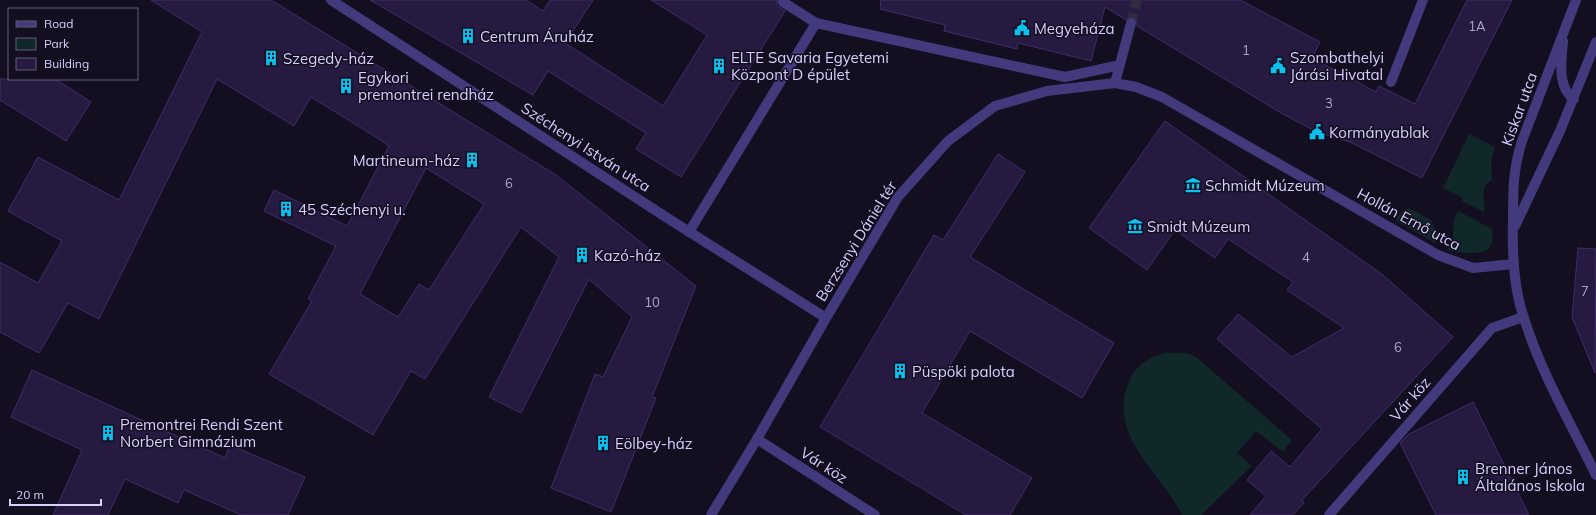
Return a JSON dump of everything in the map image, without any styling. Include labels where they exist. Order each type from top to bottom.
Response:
[{"type":"street","name":"Széchenyi István utca","points":[[331,0],[689,232],[826,318]]},
{"type":"street","points":[[1391,82],[1423,0]]},
{"type":"street","name":"Kiskar utca","points":[[1514,264],[1513,177],[1516,158],[1576,0]]},
{"type":"street","points":[[782,2],[816,22],[1065,77],[1120,65]]},
{"type":"street","points":[[689,232],[816,22]]},
{"type":"street","points":[[1115,83],[1131,23]]},
{"type":"street","points":[[1563,33],[1562,79],[1569,96],[1574,99]]},
{"type":"street","name":"Kiskar utca","points":[[1513,232],[1574,99],[1596,42]]},
{"type":"street","name":"Hollán Ernő utca","points":[[1115,83],[1136,87],[1162,97],[1438,254],[1473,268],[1514,264]]},
{"type":"street","name":"Berzsenyi Dániel tér","points":[[711,515],[898,197],[948,141],[995,106],[1047,91],[1115,83]]},
{"type":"street","points":[[1514,264],[1523,317],[1542,364],[1596,476]]},
{"type":"street","name":"Vár köz","points":[[1329,515],[1492,328],[1523,317]]},
{"type":"street","name":"Vár köz","points":[[757,439],[874,515]]},
{"type":"green space","points":[[1469,134],[1495,147],[1491,163],[1492,180],[1485,186],[1484,190],[1484,212],[1462,201],[1463,198],[1443,188]]},
{"type":"green space","points":[[1409,208],[1431,220],[1438,236],[1435,243],[1396,221],[1400,213]]},
{"type":"green space","points":[[1458,211],[1492,229],[1492,240],[1490,247],[1485,251],[1472,253],[1447,250],[1453,237],[1454,219]]},
{"type":"green space","points":[[1164,353],[1184,353],[1196,357],[1292,440],[1283,452],[1256,431],[1237,453],[1252,466],[1201,515],[1182,515],[1140,454],[1131,438],[1125,421],[1124,403],[1128,384],[1134,372],[1142,364]]},
{"type":"building","points":[[151,0],[271,0],[556,175],[696,286],[652,397],[656,398],[611,512],[551,488],[595,374],[603,377],[632,317],[589,279],[521,413],[489,397],[559,257],[521,227],[425,379],[411,371],[373,435],[269,374],[312,301],[308,299],[336,246],[264,211],[274,190],[347,226],[389,146],[311,97],[294,126],[217,79],[99,319],[68,303],[39,353],[0,332],[0,262],[38,283],[62,241],[8,211],[38,157],[119,200],[202,32]],"holes":[[[426,168],[484,204],[429,290],[419,284],[398,317],[360,294]]]},
{"type":"building","points":[[370,0],[526,0],[543,11],[550,0],[593,0],[565,43],[663,106],[707,35],[651,0],[777,0],[777,5],[785,11],[681,177],[636,149],[646,133],[548,71],[533,95]]},
{"type":"building","points":[[881,0],[1240,0],[1320,42],[1312,58],[1376,92],[1379,86],[1415,104],[1467,0],[1512,0],[1422,178],[1350,142],[1317,132],[1281,113],[1137,26],[1135,18],[1130,17],[1126,20],[1105,7],[1091,61],[1018,43],[1017,49],[944,31],[945,25],[880,9]]},
{"type":"building","points":[[0,79],[57,80],[91,102],[66,141],[0,100]]},
{"type":"building","points":[[1165,121],[1383,275],[1453,337],[1302,500],[1304,503],[1293,515],[1250,515],[1266,496],[1247,480],[1271,451],[1290,467],[1322,429],[1217,339],[1238,314],[1292,357],[1344,328],[1287,290],[1293,282],[1228,239],[1215,258],[1175,230],[1147,270],[1089,228]]},
{"type":"building","name":"Püspöki palota","points":[[998,154],[1025,172],[970,257],[1114,343],[1082,398],[970,331],[922,413],[1032,478],[1010,515],[966,515],[820,427],[934,235],[943,240]]},
{"type":"building","points":[[1578,248],[1596,249],[1595,373],[1572,317]]},
{"type":"building","name":"Premontrei Rendi Szent Norbert Gimnázium","points":[[32,370],[225,458],[230,445],[305,477],[288,515],[241,515],[184,490],[178,503],[125,479],[108,515],[53,515],[82,450],[11,417]]},
{"type":"building","name":"Brenner János Általános Iskola","points":[[1473,402],[1529,515],[1436,515],[1400,443],[1409,434]]},
{"type":"tunnel","points":[[1131,23],[1137,0]]},
{"type":"place","name":"Megyeháza","points":[[1022,28]]},
{"type":"place","name":"Centrum Áruház","points":[[468,36]]},
{"type":"place","name":"Szegedy-ház","points":[[271,58]]},
{"type":"place","name":"ELTE Savaria Egyetemi Központ D épület","points":[[719,66]]},
{"type":"place","name":"Szombathelyi Járási Hivatal","points":[[1278,66]]},
{"type":"place","name":"Egykori premontrei rendház","points":[[346,86]]},
{"type":"place","name":"Kormányablak","points":[[1317,132]]},
{"type":"place","name":"Martineum-ház","points":[[472,160]]},
{"type":"place","name":"Schmidt Múzeum","points":[[1193,185]]},
{"type":"place","name":"45 Széchenyi u.","points":[[286,209]]},
{"type":"place","name":"Smidt Múzeum","points":[[1135,226]]},
{"type":"place","name":"Kazó-ház","points":[[582,255]]},
{"type":"place","name":"Püspöki palota","points":[[900,371]]},
{"type":"place","name":"Premontrei Rendi Szent Norbert Gimnázium","points":[[108,433]]},
{"type":"place","name":"Eölbey-ház","points":[[603,443]]},
{"type":"place","name":"Brenner János Általános Iskola","points":[[1463,477]]}]
